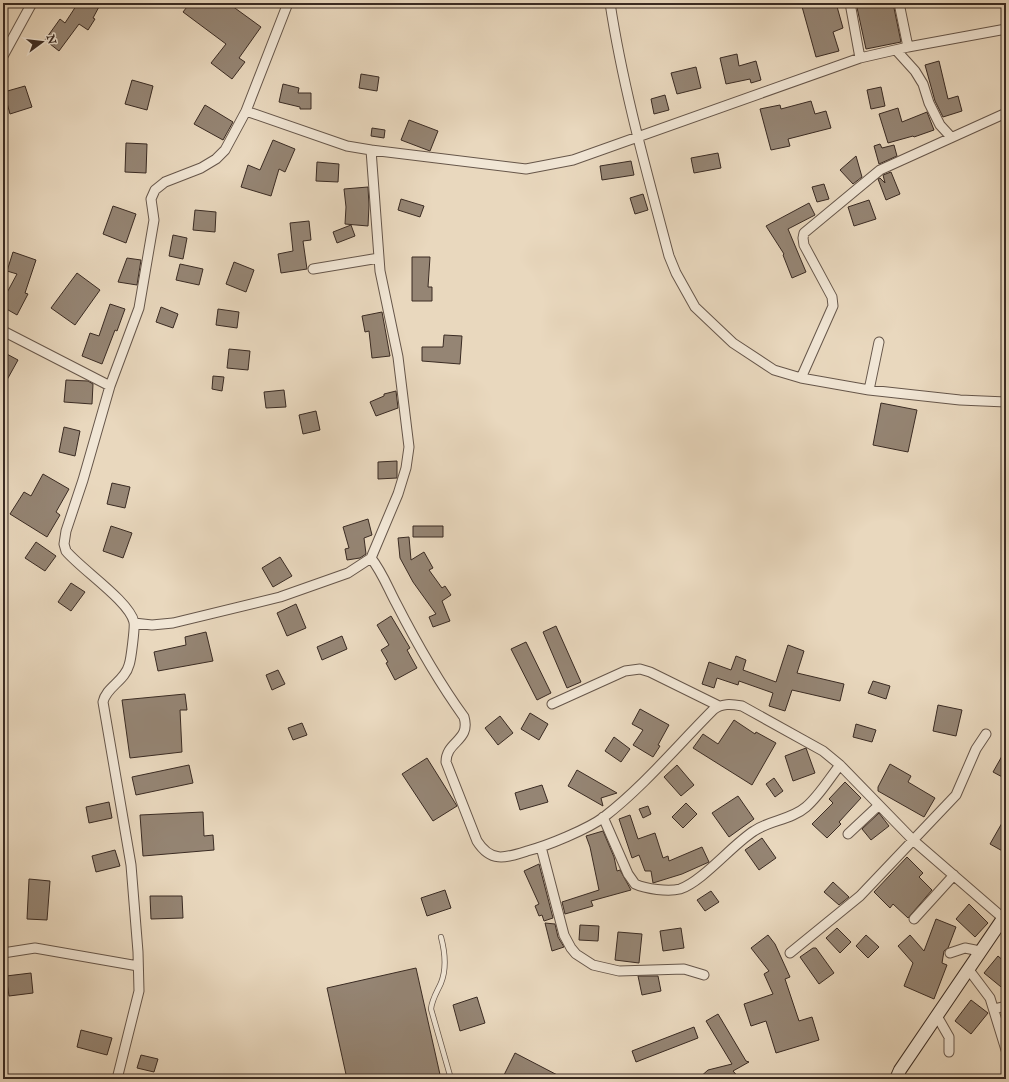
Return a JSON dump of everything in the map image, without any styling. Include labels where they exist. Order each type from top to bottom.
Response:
[{"type":"street","points":[[3,56],[32,3]]},
{"type":"street","points":[[117,1079],[139,991],[137,931],[131,866],[103,702],[106,694],[124,676],[129,666],[134,623],[126,609],[114,596],[66,551],[64,544],[66,530],[84,480],[110,386],[139,308],[154,220],[151,199],[155,190],[165,182],[201,168],[216,159],[225,150],[246,111],[288,3]]},
{"type":"street","points":[[610,3],[614,28],[639,137],[669,256],[676,273],[695,306],[733,343],[774,370],[801,378],[869,390],[960,400],[1006,402]]},
{"type":"street","points":[[850,3],[860,58]]},
{"type":"street","points":[[899,3],[908,47]]},
{"type":"street","points":[[246,111],[347,146],[526,169],[573,160],[860,58],[908,47],[1006,29]]},
{"type":"street","points":[[896,50],[915,71],[923,84],[929,103],[940,125],[951,137]]},
{"type":"street","points":[[801,378],[833,306],[832,297],[804,245],[804,234],[880,170],[1006,113]]},
{"type":"street","points":[[134,623],[152,625],[173,623],[280,598],[348,573],[371,558],[398,494],[406,468],[409,447],[398,357],[385,301],[379,258],[371,150]]},
{"type":"street","points":[[313,269],[379,258]]},
{"type":"street","points":[[3,331],[110,386]]},
{"type":"street","points":[[869,390],[878,342]]},
{"type":"street","points":[[371,558],[381,570],[395,602],[431,668],[464,717],[466,723],[464,736],[447,752],[446,762],[477,840],[482,849],[497,857],[508,857],[541,847],[603,817],[650,776],[719,706]]},
{"type":"street","points":[[552,704],[625,671],[640,670],[650,672],[719,706],[731,704],[742,706],[823,751],[840,765],[914,841],[1005,916],[900,1070],[896,1079]]},
{"type":"street","points":[[790,953],[860,896],[914,841],[956,795],[976,749],[986,734]]},
{"type":"street","points":[[603,817],[628,874],[635,884],[640,887],[671,890],[680,889],[693,882],[752,831],[765,824],[795,815],[805,808],[815,799],[840,765]]},
{"type":"street","points":[[848,834],[879,805]]},
{"type":"street","points":[[541,847],[564,935],[576,954],[593,965],[619,971],[684,969],[704,975]]},
{"type":"street","points":[[914,919],[954,874]]},
{"type":"street","points":[[3,952],[35,948],[138,966]]},
{"type":"street","points":[[950,953],[965,948],[980,951]]},
{"type":"street","points":[[969,970],[986,992],[994,1009],[1006,1050]]},
{"type":"street","points":[[994,1009],[1006,1006]]},
{"type":"street","points":[[937,1016],[948,1037],[950,1045],[949,1052]]},
{"type":"lane","points":[[441,936],[445,967],[441,982],[432,1001],[431,1009],[452,1079]]},
{"type":"building","points":[[78,3],[101,3],[93,18],[95,19],[88,30],[79,24],[59,51],[45,40],[60,19],[65,23]]},
{"type":"building","points":[[190,3],[228,3],[261,27],[239,58],[245,62],[232,79],[211,63],[226,44],[183,12]]},
{"type":"building","points":[[801,3],[836,3],[843,28],[833,32],[839,51],[816,57]]},
{"type":"building","points":[[856,3],[893,3],[901,42],[866,49]]},
{"type":"building","points":[[737,54],[739,66],[756,61],[761,80],[751,83],[750,79],[726,84],[720,58]]},
{"type":"building","points":[[939,61],[948,99],[958,96],[962,111],[943,117],[935,101],[925,65]]},
{"type":"building","points":[[696,67],[701,88],[677,94],[671,73]]},
{"type":"building","points":[[361,74],[379,77],[377,91],[359,88]]},
{"type":"building","points":[[132,80],[153,86],[147,110],[125,104]]},
{"type":"building","points":[[283,84],[299,88],[298,93],[311,93],[311,109],[300,109],[300,107],[279,102]]},
{"type":"building","points":[[25,86],[32,107],[10,114],[4,92]]},
{"type":"building","points":[[881,87],[885,106],[871,109],[867,90]]},
{"type":"building","points":[[665,95],[669,110],[654,114],[651,99]]},
{"type":"building","points":[[811,101],[815,114],[826,111],[831,128],[788,139],[790,146],[771,150],[760,109],[780,105],[781,109]]},
{"type":"building","points":[[205,105],[233,122],[223,140],[194,124]]},
{"type":"building","points":[[898,108],[902,122],[927,112],[934,130],[914,137],[888,143],[879,114]]},
{"type":"building","points":[[409,120],[438,131],[430,151],[401,140]]},
{"type":"building","points":[[372,128],[385,130],[384,138],[371,136]]},
{"type":"building","points":[[273,140],[295,149],[285,172],[279,169],[271,196],[241,187],[248,165],[260,170]]},
{"type":"building","points":[[126,143],[147,144],[146,173],[125,172]]},
{"type":"building","points":[[880,144],[882,148],[894,145],[897,156],[879,164],[874,146]]},
{"type":"building","points":[[718,153],[721,168],[694,173],[691,158]]},
{"type":"building","points":[[856,156],[862,177],[853,184],[840,170]]},
{"type":"building","points":[[631,161],[634,175],[602,180],[600,166]]},
{"type":"building","points":[[317,162],[339,164],[338,182],[316,181]]},
{"type":"building","points":[[891,172],[900,194],[886,200],[878,179],[880,178],[885,183],[883,175]]},
{"type":"building","points":[[824,184],[829,199],[817,202],[812,187]]},
{"type":"building","points":[[368,187],[368,226],[345,224],[346,207],[344,189]]},
{"type":"building","points":[[643,194],[648,210],[635,214],[630,198]]},
{"type":"building","points":[[401,199],[424,206],[420,217],[398,210]]},
{"type":"building","points":[[869,200],[876,219],[854,226],[848,207]]},
{"type":"building","points":[[809,203],[815,215],[788,229],[806,272],[792,278],[783,255],[784,254],[766,226]]},
{"type":"building","points":[[113,206],[136,214],[126,243],[103,234]]},
{"type":"building","points":[[195,210],[216,212],[215,232],[193,230]]},
{"type":"building","points":[[309,221],[311,240],[303,241],[307,269],[281,273],[278,254],[293,251],[290,223]]},
{"type":"building","points":[[351,225],[355,236],[337,243],[333,232]]},
{"type":"building","points":[[173,235],[187,238],[183,259],[169,256]]},
{"type":"building","points":[[13,252],[36,260],[25,293],[28,294],[17,315],[3,307],[3,300],[17,274],[7,271]]},
{"type":"building","points":[[412,257],[430,257],[428,287],[432,287],[432,301],[412,301]]},
{"type":"building","points":[[127,258],[141,260],[137,285],[118,282]]},
{"type":"building","points":[[234,262],[254,270],[246,292],[226,284]]},
{"type":"building","points":[[180,264],[203,269],[199,285],[176,280]]},
{"type":"building","points":[[77,273],[100,290],[75,325],[51,308]]},
{"type":"building","points":[[110,304],[125,309],[102,364],[82,356],[90,333],[99,336]]},
{"type":"building","points":[[161,307],[178,314],[173,328],[156,322]]},
{"type":"building","points":[[218,309],[239,312],[237,328],[216,325]]},
{"type":"building","points":[[382,312],[390,356],[372,358],[369,331],[365,332],[362,316]]},
{"type":"building","points":[[444,335],[462,336],[460,364],[422,361],[422,347],[443,347]]},
{"type":"building","points":[[229,349],[250,351],[248,370],[227,368]]},
{"type":"building","points":[[3,352],[18,360],[3,387]]},
{"type":"building","points":[[213,376],[224,377],[222,391],[212,389]]},
{"type":"building","points":[[66,380],[88,381],[93,384],[92,404],[64,402]]},
{"type":"building","points":[[284,390],[286,407],[266,408],[264,392]]},
{"type":"building","points":[[396,391],[398,408],[376,416],[370,402],[384,396],[384,394]]},
{"type":"building","points":[[881,403],[917,410],[908,452],[873,445]]},
{"type":"building","points":[[316,411],[320,430],[303,434],[299,415]]},
{"type":"building","points":[[64,427],[80,431],[75,456],[59,452]]},
{"type":"building","points":[[397,461],[397,478],[378,479],[378,462]]},
{"type":"building","points":[[43,474],[69,489],[56,512],[60,515],[47,537],[10,514],[24,492],[31,496]]},
{"type":"building","points":[[112,483],[130,487],[125,508],[107,504]]},
{"type":"building","points":[[368,519],[372,535],[364,538],[366,554],[360,558],[347,560],[345,549],[349,548],[343,527]]},
{"type":"building","points":[[111,526],[132,533],[123,558],[103,551]]},
{"type":"building","points":[[413,526],[443,526],[443,537],[413,537]]},
{"type":"building","points":[[409,537],[411,560],[424,552],[433,568],[429,570],[442,588],[445,586],[451,595],[442,601],[450,621],[433,627],[429,617],[436,614],[413,582],[400,558],[398,538]]},
{"type":"building","points":[[36,542],[56,556],[45,571],[25,558]]},
{"type":"building","points":[[280,557],[292,576],[273,587],[262,568]]},
{"type":"building","points":[[71,583],[85,592],[71,611],[58,602]]},
{"type":"building","points":[[296,604],[306,628],[287,636],[277,613]]},
{"type":"building","points":[[391,616],[410,648],[407,650],[417,668],[395,680],[386,663],[388,662],[381,650],[389,645],[377,625]]},
{"type":"building","points":[[556,626],[581,682],[567,688],[543,632]]},
{"type":"building","points":[[206,632],[213,661],[158,671],[154,652],[186,645],[185,637]]},
{"type":"building","points":[[342,636],[347,649],[322,660],[317,647]]},
{"type":"building","points":[[526,642],[551,693],[537,700],[511,649]]},
{"type":"building","points":[[788,645],[804,651],[797,673],[844,684],[840,701],[792,690],[785,711],[769,706],[773,693],[739,681],[738,685],[717,678],[714,688],[702,684],[709,662],[731,670],[736,656],[746,660],[743,670],[776,682]]},
{"type":"building","points":[[278,670],[285,684],[272,690],[266,675]]},
{"type":"building","points":[[873,681],[890,686],[886,699],[868,693]]},
{"type":"building","points":[[185,694],[187,710],[180,710],[182,752],[130,758],[122,700]]},
{"type":"building","points":[[938,705],[962,710],[956,736],[933,731]]},
{"type":"building","points":[[640,709],[669,725],[658,745],[660,746],[653,757],[633,745],[643,730],[632,724]]},
{"type":"building","points":[[530,713],[548,724],[539,740],[521,729]]},
{"type":"building","points":[[500,716],[513,733],[498,745],[485,728]]},
{"type":"building","points":[[734,720],[755,734],[756,732],[776,743],[752,785],[693,748],[703,734],[718,744]]},
{"type":"building","points":[[302,723],[307,735],[293,740],[288,728]]},
{"type":"building","points":[[856,724],[876,730],[872,742],[853,737]]},
{"type":"building","points":[[614,737],[630,749],[621,762],[605,751]]},
{"type":"building","points":[[806,748],[815,773],[793,781],[785,756]]},
{"type":"building","points":[[1006,749],[1006,779],[993,772]]},
{"type":"building","points":[[427,758],[457,806],[433,821],[402,774]]},
{"type":"building","points":[[890,764],[911,776],[908,782],[935,798],[924,817],[878,791],[878,787]]},
{"type":"building","points":[[189,765],[193,783],[136,795],[132,777]]},
{"type":"building","points":[[677,765],[694,785],[681,796],[664,777]]},
{"type":"building","points":[[577,770],[617,793],[601,798],[603,806],[568,786]]},
{"type":"building","points":[[774,778],[783,791],[775,797],[766,784]]},
{"type":"building","points":[[845,782],[861,798],[839,822],[841,824],[827,838],[812,824],[833,803],[829,799]]},
{"type":"building","points":[[542,785],[548,802],[520,810],[515,793]]},
{"type":"building","points":[[738,796],[754,819],[729,837],[712,813]]},
{"type":"building","points":[[109,802],[112,818],[89,823],[86,807]]},
{"type":"building","points":[[686,803],[697,814],[683,828],[672,817]]},
{"type":"building","points":[[648,806],[651,814],[643,818],[639,809]]},
{"type":"building","points":[[203,812],[204,836],[213,835],[214,850],[143,856],[140,815]]},
{"type":"building","points":[[879,813],[889,826],[871,840],[862,829]]},
{"type":"building","points":[[630,815],[638,839],[655,833],[663,858],[668,856],[669,861],[702,847],[709,862],[682,874],[653,883],[651,871],[645,871],[639,855],[632,858],[619,819]]},
{"type":"building","points":[[1006,816],[1006,853],[990,844]]},
{"type":"building","points":[[603,831],[614,857],[617,871],[620,870],[631,890],[591,901],[593,906],[565,914],[562,902],[599,890],[590,847],[586,836]]},
{"type":"building","points":[[762,838],[776,858],[759,870],[745,850]]},
{"type":"building","points":[[115,850],[120,866],[96,872],[92,856]]},
{"type":"building","points":[[907,857],[923,873],[919,877],[932,890],[908,918],[893,904],[890,908],[874,892]]},
{"type":"building","points":[[539,864],[553,918],[544,921],[542,915],[539,916],[535,906],[539,904],[524,871]]},
{"type":"building","points":[[29,879],[50,881],[47,920],[27,919]]},
{"type":"building","points":[[833,882],[849,897],[839,905],[824,892]]},
{"type":"building","points":[[445,890],[451,908],[427,916],[421,898]]},
{"type":"building","points":[[711,891],[719,902],[705,911],[697,900]]},
{"type":"building","points":[[150,896],[182,896],[183,918],[151,919]]},
{"type":"building","points":[[969,904],[988,923],[975,937],[956,919]]},
{"type":"building","points":[[936,919],[956,927],[948,948],[944,951],[942,963],[947,965],[934,999],[904,986],[913,963],[898,946],[910,935],[924,951]]},
{"type":"building","points":[[545,923],[555,924],[558,937],[564,947],[552,951]]},
{"type":"building","points":[[580,925],[599,926],[598,941],[579,940]]},
{"type":"building","points":[[681,928],[684,948],[663,951],[660,931]]},
{"type":"building","points":[[837,928],[851,942],[840,953],[826,938]]},
{"type":"building","points":[[618,932],[642,934],[639,963],[615,960]]},
{"type":"building","points":[[768,935],[775,944],[790,977],[785,979],[799,1021],[812,1017],[819,1040],[776,1053],[766,1021],[751,1026],[744,1004],[773,994],[764,974],[769,971],[751,948]]},
{"type":"building","points":[[866,935],[879,947],[868,958],[856,946]]},
{"type":"building","points":[[813,948],[816,948],[834,973],[819,984],[800,957]]},
{"type":"building","points":[[998,956],[1006,963],[1006,991],[984,973]]},
{"type":"building","points":[[416,968],[441,1079],[347,1079],[327,988]]},
{"type":"building","points":[[31,973],[33,993],[9,996],[6,976]]},
{"type":"building","points":[[638,976],[658,976],[661,991],[642,995]]},
{"type":"building","points":[[477,997],[485,1023],[460,1031],[453,1005]]},
{"type":"building","points":[[971,1000],[988,1013],[971,1034],[955,1021]]},
{"type":"building","points":[[718,1014],[746,1061],[749,1062],[733,1071],[740,1079],[698,1079],[708,1070],[732,1064],[706,1021]]},
{"type":"building","points":[[694,1027],[698,1038],[636,1062],[632,1051]]},
{"type":"building","points":[[81,1030],[112,1038],[107,1055],[77,1047]]},
{"type":"building","points":[[515,1053],[565,1079],[502,1079]]},
{"type":"building","points":[[141,1055],[158,1059],[154,1072],[137,1068]]}]
